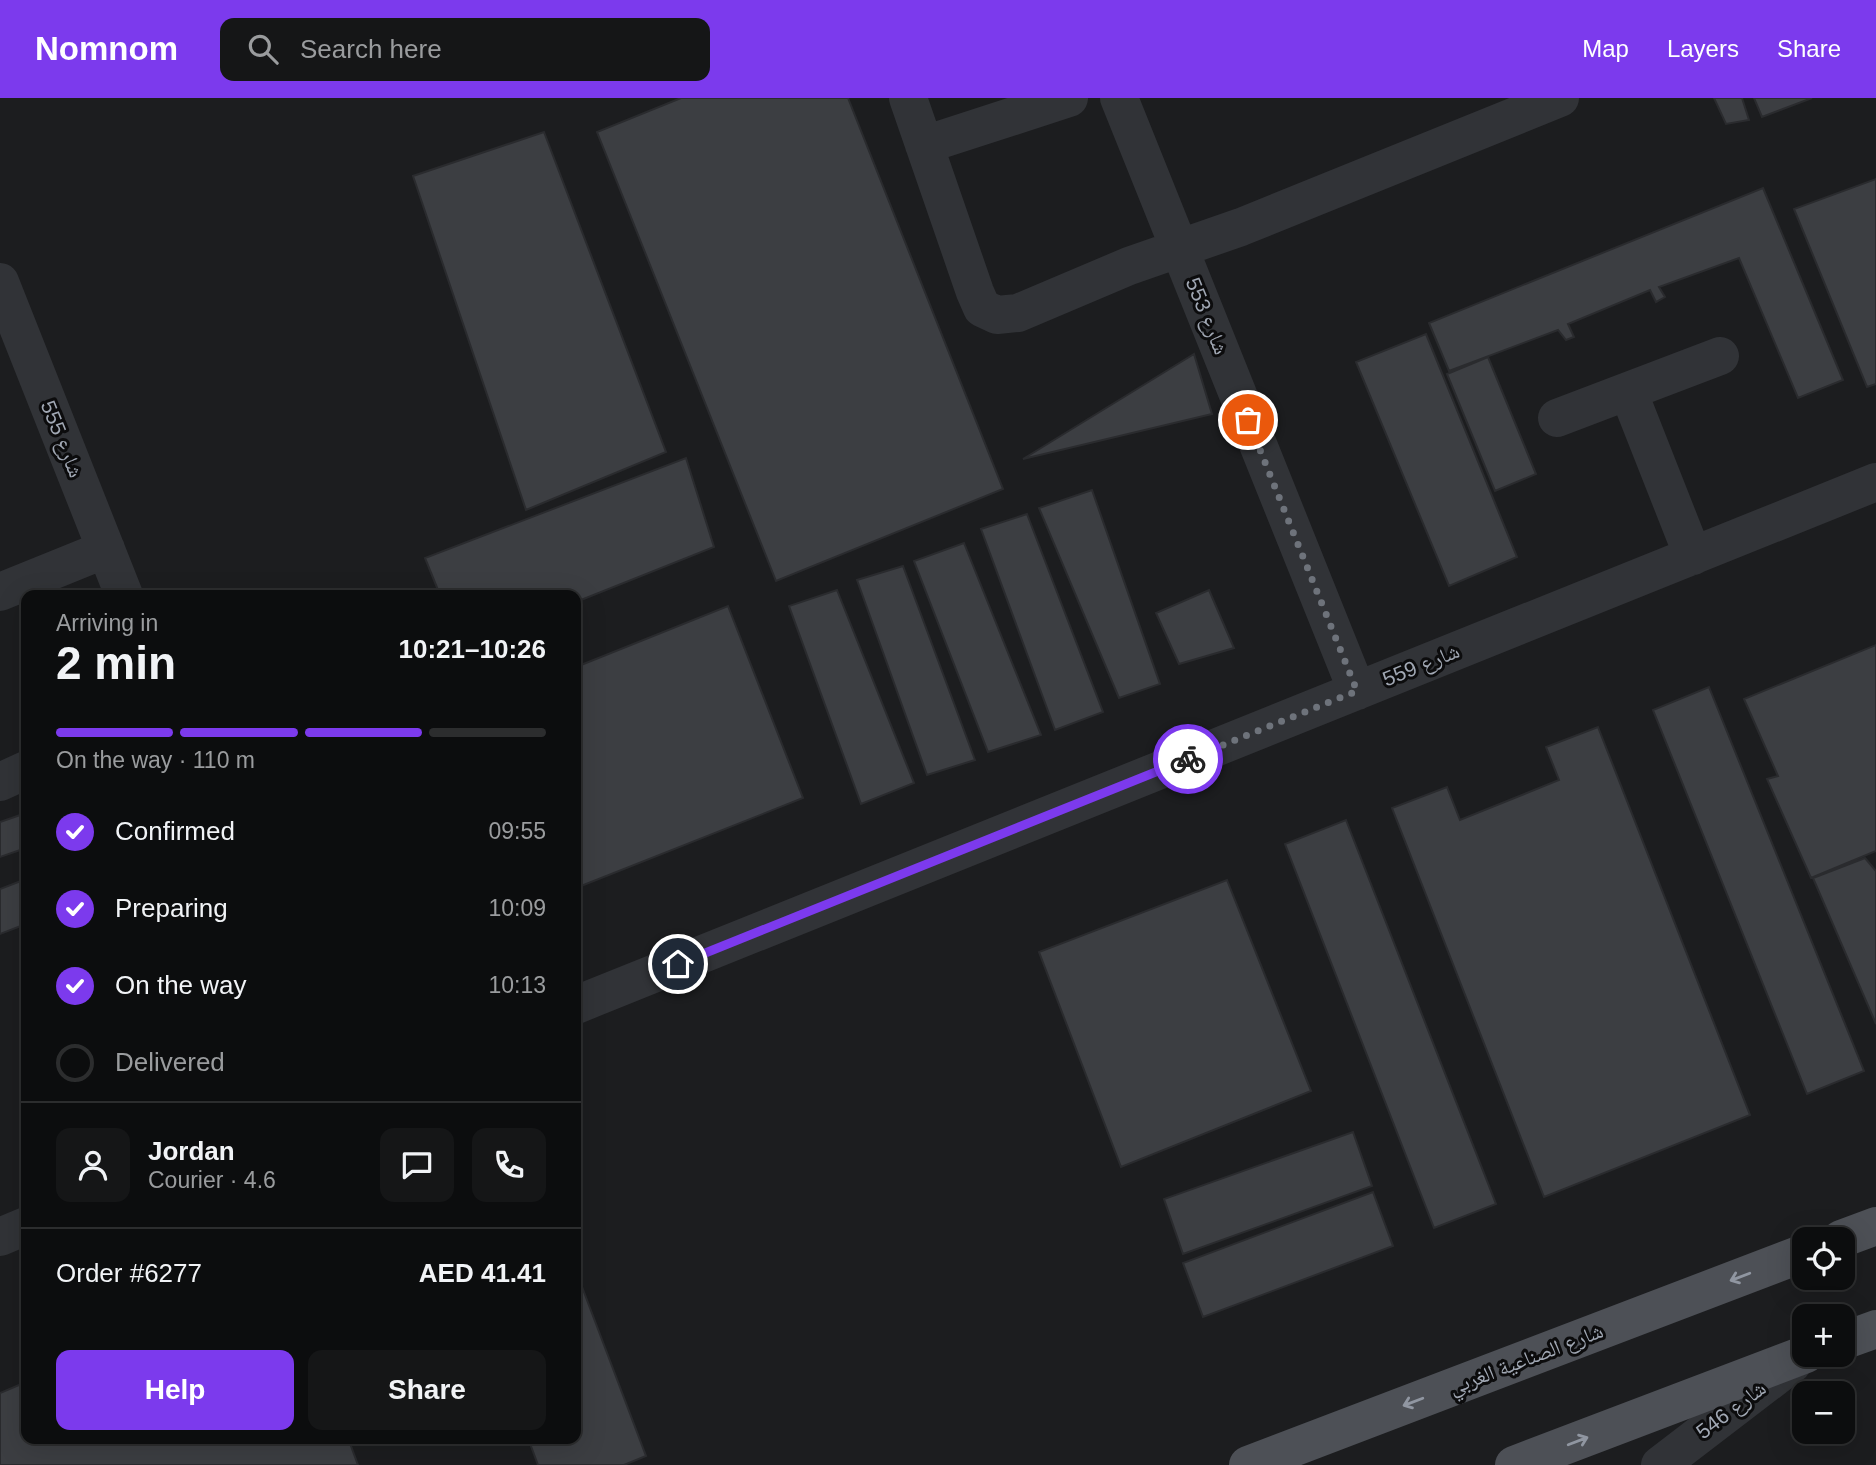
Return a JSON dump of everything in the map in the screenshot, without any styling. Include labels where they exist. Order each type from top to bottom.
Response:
[{"type":"main road","points":[[1855,1234],[1876,1226]]},
{"type":"main road","name":"شارع الصناعية الغربي","points":[[1248,1465],[1792,1258]]},
{"type":"main road","points":[[1855,1337],[1876,1329]]},
{"type":"main road","points":[[1514,1465],[1792,1360]]},
{"type":"street","points":[[908,98],[982,308],[997,315],[1072,305],[1179,247],[1241,227],[1560,98]]},
{"type":"street","points":[[924,145],[1069,98]]},
{"type":"street","name":"شارع 553","points":[[1119,98],[1357,691]]},
{"type":"street","name":"شارع 555","points":[[0,282],[122,590]]},
{"type":"street","points":[[1557,418],[1720,356]]},
{"type":"street","points":[[1628,391],[1693,556]]},
{"type":"street","name":"شارع 559","points":[[581,1003],[1876,482]]},
{"type":"street","points":[[19,589],[106,549]]},
{"type":"street","points":[[0,782],[21,772]]},
{"type":"street","points":[[0,1237],[21,1228]]},
{"type":"street","name":"شارع 546","points":[[1660,1465],[1792,1365]]},
{"type":"shaded area","points":[[0,98],[1876,98],[1876,1465],[0,1465]]},
{"type":"building","points":[[681,98],[848,98],[1003,489],[776,581],[597,132]]},
{"type":"building","points":[[1714,98],[1742,98],[1749,120],[1726,124]]},
{"type":"building","points":[[1754,98],[1812,98],[1762,117]]},
{"type":"building","points":[[544,132],[666,452],[526,510],[413,176]]},
{"type":"building","points":[[1876,179],[1876,384],[1867,387],[1794,209]]},
{"type":"building","points":[[1763,188],[1843,380],[1798,398],[1739,258],[1659,287],[1665,297],[1656,302],[1650,290],[1568,324],[1574,337],[1566,340],[1558,330],[1449,371],[1429,323]]},
{"type":"building","points":[[1426,334],[1517,557],[1449,586],[1356,362]]},
{"type":"building","points":[[1194,354],[1212,414],[1023,459]]},
{"type":"building","points":[[1488,357],[1536,474],[1495,491],[1447,374]]},
{"type":"building","points":[[686,458],[714,547],[581,600],[581,590],[438,590],[425,558]]},
{"type":"building","points":[[1092,490],[1160,684],[1119,698],[1039,508]]},
{"type":"building","points":[[1027,514],[1103,712],[1055,730],[981,529]]},
{"type":"building","points":[[964,543],[1041,735],[988,752],[914,561]]},
{"type":"building","points":[[903,566],[975,760],[927,775],[857,580]]},
{"type":"building","points":[[837,590],[914,783],[861,804],[789,606]]},
{"type":"building","points":[[1209,590],[1234,648],[1179,664],[1156,613]]},
{"type":"building","points":[[728,606],[803,798],[581,886],[581,665]]},
{"type":"building","points":[[1876,645],[1876,851],[1811,878],[1767,779],[1778,776],[1744,699]]},
{"type":"building","points":[[1709,687],[1864,1071],[1807,1094],[1653,710]]},
{"type":"building","points":[[1598,727],[1750,1115],[1544,1197],[1392,808],[1447,787],[1460,820],[1559,780],[1546,747]]},
{"type":"building","points":[[21,815],[21,850],[0,857],[0,822]]},
{"type":"building","points":[[1346,820],[1496,1204],[1434,1228],[1285,844]]},
{"type":"building","points":[[1865,858],[1876,871],[1876,1024],[1813,878]]},
{"type":"building","points":[[1227,880],[1311,1091],[1121,1167],[1039,952]]},
{"type":"building","points":[[21,881],[21,926],[0,934],[0,889]]},
{"type":"building","points":[[1353,1132],[1372,1186],[1183,1254],[1164,1199]]},
{"type":"building","points":[[1373,1192],[1393,1246],[1203,1317],[1183,1263]]},
{"type":"building","points":[[581,1284],[646,1456],[624,1465],[538,1465],[530,1444],[581,1444]]},
{"type":"building","points":[[21,1384],[21,1444],[350,1444],[358,1465],[0,1465],[0,1393]]},
{"type":"way so far","points":[[1188,759],[1357,691],[1248,420]]},
{"type":"route","points":[[678,964],[1188,759]]}]
